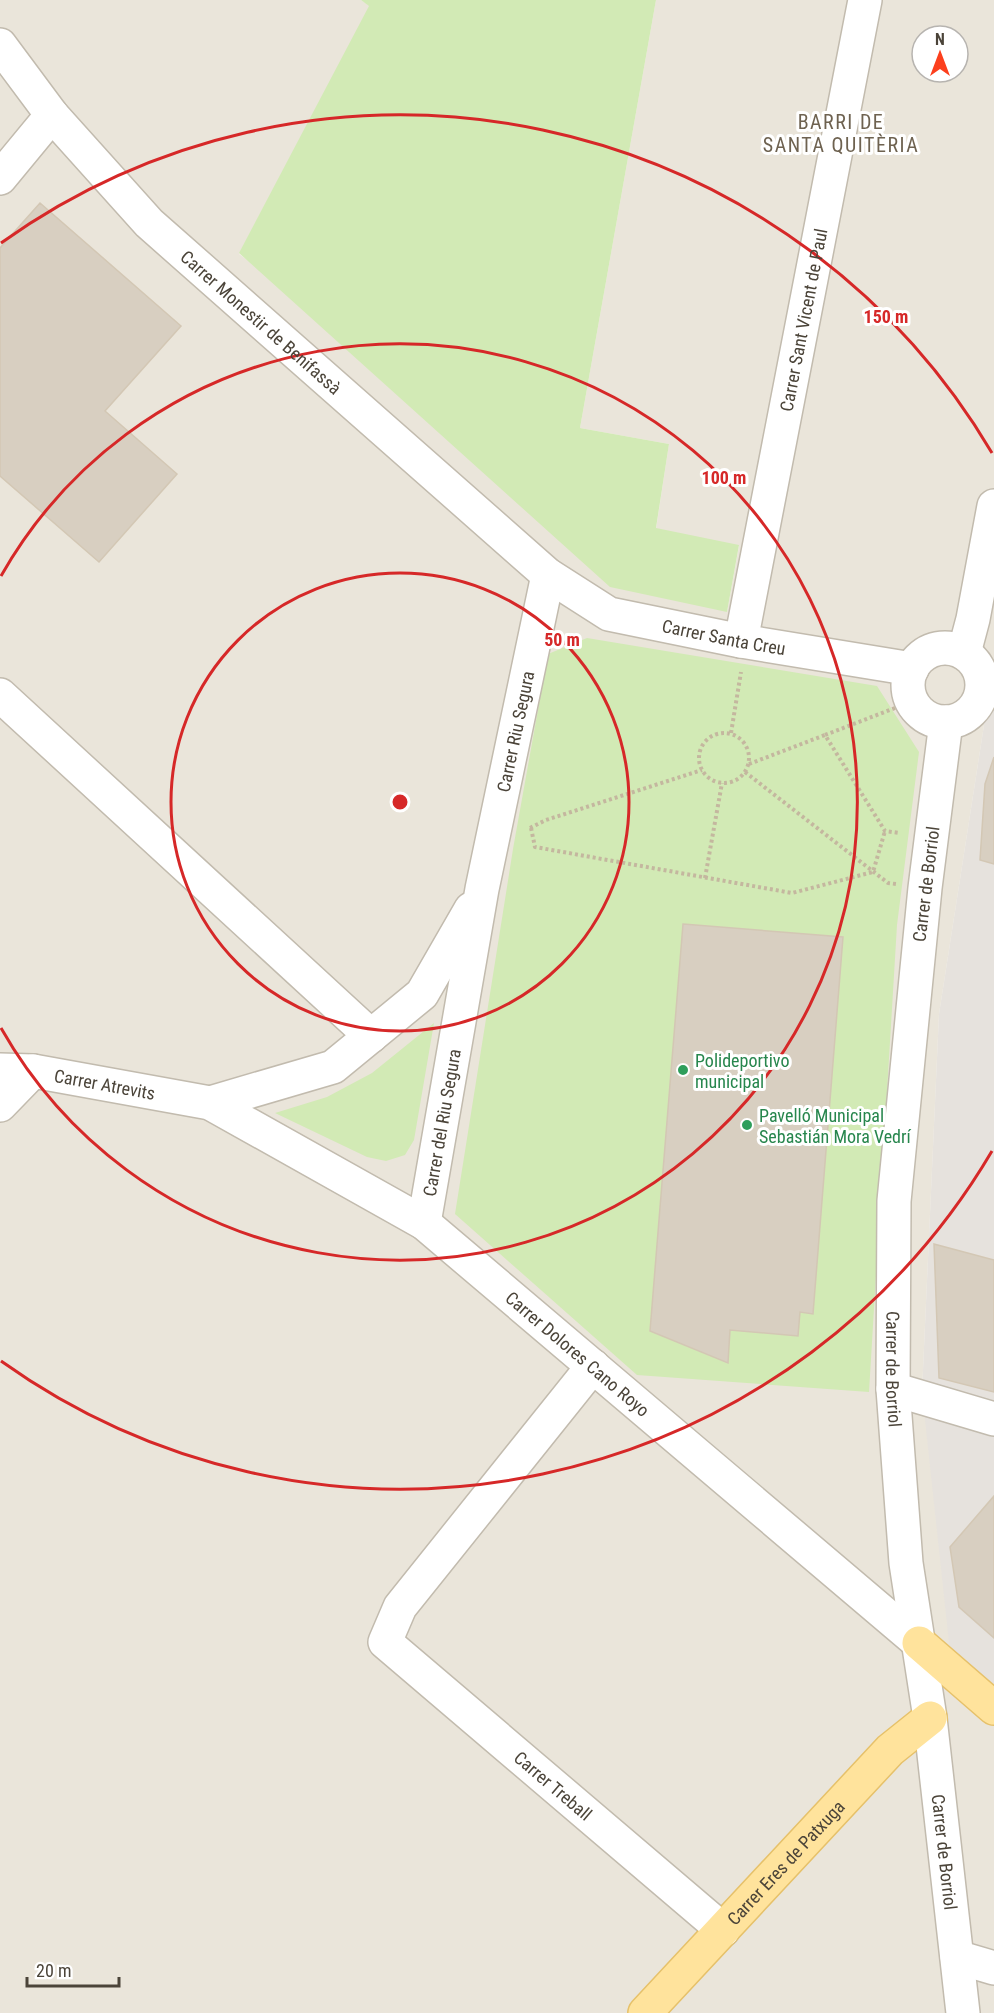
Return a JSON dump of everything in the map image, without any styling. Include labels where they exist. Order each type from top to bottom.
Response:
[{"type":"main road","points":[[919,1643],[994,1708]]},
{"type":"main road","name":"Carrer Eres de Patxuga","points":[[645,2013],[890,1750],[930,1718]]},
{"type":"street","name":"Carrer Sant Vicent de Paul","points":[[743,641],[865,0]]},
{"type":"street","name":"Carrer Monestir de Benifassà","points":[[0,45],[52,115],[149,224],[548,575]]},
{"type":"street","points":[[0,178],[52,115]]},
{"type":"street","points":[[979,664],[950,648],[934,649],[921,656],[912,669],[908,691],[912,702],[926,717],[936,722],[946,723],[969,714],[979,701],[983,685],[973,619],[994,506]]},
{"type":"street","name":"Carrer Santa Creu","points":[[548,575],[609,614],[743,641],[912,669]]},
{"type":"street","name":"Carrer Riu Segura","points":[[482,889],[548,575]]},
{"type":"street","points":[[0,695],[371,1036]]},
{"type":"street","name":"Carrer de Borriol","points":[[946,723],[921,921],[894,1201],[893,1389],[906,1563],[930,1718],[963,2013]]},
{"type":"street","points":[[210,1103],[333,1067],[422,994],[482,889]]},
{"type":"street","name":"Carrer del Riu Segura","points":[[424,1222],[482,889]]},
{"type":"street","points":[[422,994],[459,1022]]},
{"type":"street","name":"Carrer Atrevits","points":[[0,1070],[33,1071],[210,1103]]},
{"type":"street","points":[[0,1105],[33,1071]]},
{"type":"street","name":"Carrer Dolores Cano Royo","points":[[210,1103],[424,1222],[919,1643]]},
{"type":"street","name":"Carrer Treball","points":[[593,1366],[400,1607],[385,1642],[723,1930]]},
{"type":"street","points":[[893,1389],[994,1419]]},
{"type":"street","points":[[957,1957],[994,1968]]},
{"type":"path","points":[[731,733],[743,641]]},
{"type":"path","points":[[749,764],[895,708]]},
{"type":"path","points":[[723,732],[731,733],[742,740],[750,756],[749,764],[745,772],[731,783],[722,783],[713,781],[702,770],[699,758],[704,742],[714,734],[723,732]]},
{"type":"path","points":[[825,735],[885,831],[873,872]]},
{"type":"path","points":[[495,829],[520,833],[546,820],[702,770]]},
{"type":"path","points":[[745,772],[888,883],[905,885]]},
{"type":"path","points":[[705,878],[722,783]]},
{"type":"path","points":[[531,828],[535,847],[792,893],[873,872]]},
{"type":"path","points":[[885,831],[904,834]]},
{"type":"shaded area","points":[[0,0],[361,0],[370,6],[239,254],[727,612],[739,546],[656,529],[669,444],[580,428],[656,0],[994,0],[994,661],[939,1014],[922,1392],[994,1693],[994,2013],[0,2013]]},
{"type":"shaded area","points":[[994,661],[994,1693],[950,1652],[922,1392],[939,1014]]},
{"type":"green space","points":[[361,0],[656,0],[580,428],[669,444],[656,528],[739,545],[727,612],[610,587],[239,253],[369,6]]},
{"type":"green space","name":"Polideportivo municipal","points":[[587,638],[877,686],[919,752],[897,925],[869,1392],[637,1375],[455,1214],[513,849],[548,654]]},
{"type":"green space","points":[[434,1023],[414,1140],[405,1155],[386,1161],[367,1157],[275,1113],[327,1097],[372,1073]]},
{"type":"building","points":[[40,203],[181,326],[105,411],[177,474],[99,562],[0,476],[0,248]]},
{"type":"building","points":[[994,757],[994,864],[980,860],[985,784]]},
{"type":"building","name":"Pavelló Municipal Sebastián Mora Vedrí","points":[[683,924],[843,937],[813,1314],[800,1312],[798,1336],[730,1330],[728,1363],[650,1331]]},
{"type":"building","points":[[934,1244],[994,1260],[994,1392],[939,1378]]},
{"type":"building","points":[[994,1496],[994,1638],[959,1607],[950,1547]]},
{"type":"place","name":"Polideportivo municipal","points":[[683,1070]]},
{"type":"place","name":"Pavelló Municipal Sebastián Mora Vedrí","points":[[747,1125]]},
{"type":"district","name":"BARRI DE SANTA QUITÈRIA","points":[[841,134]]}]
